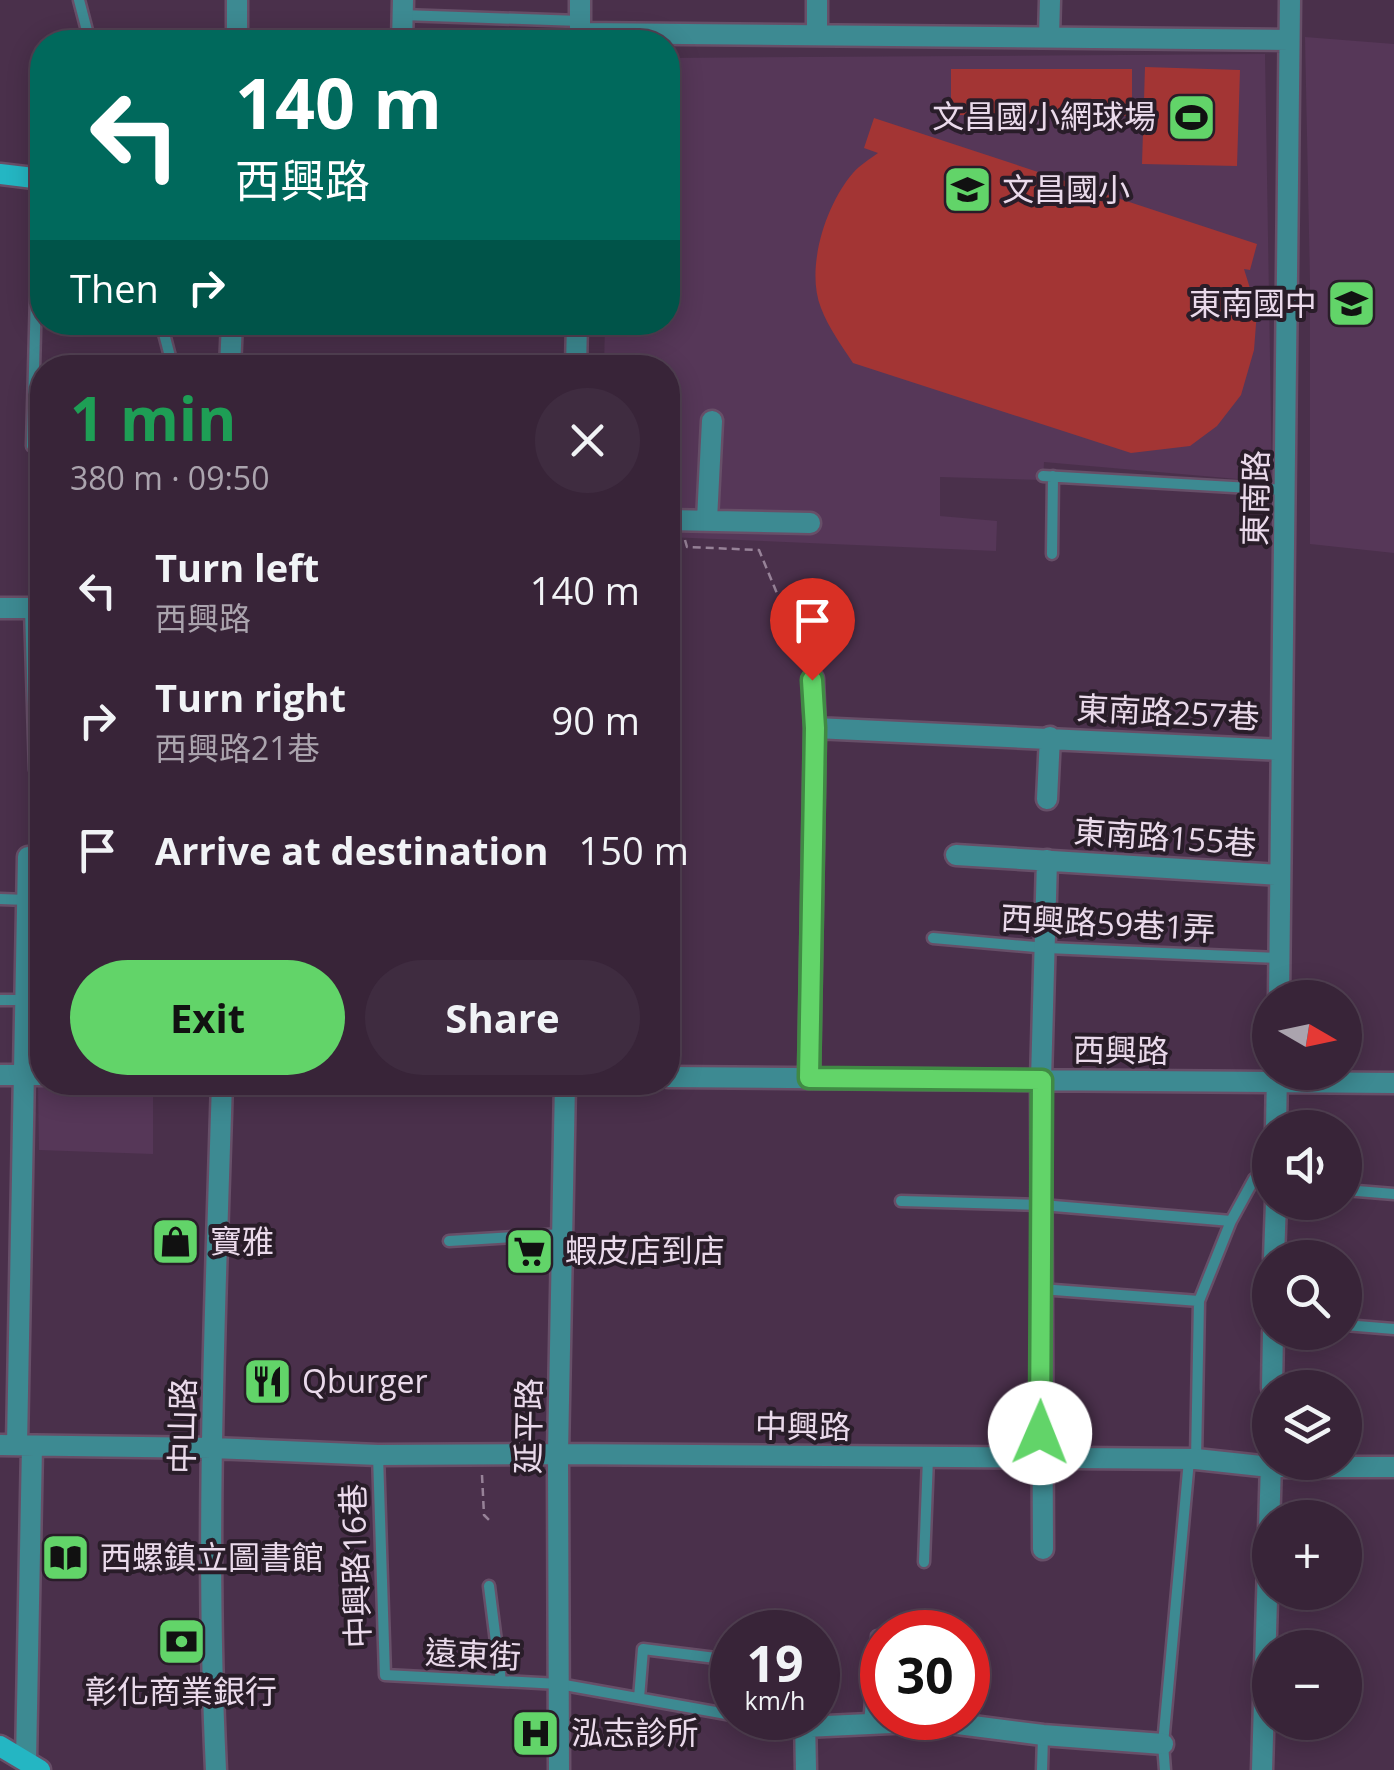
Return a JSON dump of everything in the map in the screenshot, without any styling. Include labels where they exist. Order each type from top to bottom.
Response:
[{"type":"street","points":[[237,0],[237,30]]},
{"type":"street","points":[[816,34],[817,0]]},
{"type":"street","points":[[1049,37],[1050,0]]},
{"type":"street","name":"東南路","points":[[1279,980],[1290,0]]},
{"type":"street","points":[[580,24],[816,34],[1289,40]]},
{"type":"street","points":[[0,174],[30,177]]},
{"type":"street","points":[[707,520],[712,421]]},
{"type":"street","points":[[680,520],[810,523]]},
{"type":"street","points":[[0,608],[30,608]]},
{"type":"street","points":[[809,1078],[815,728],[812,680]]},
{"type":"street","name":"東南路257巷","points":[[815,728],[1050,736],[1282,750]]},
{"type":"street","name":"東南路257巷","points":[[1047,799],[1050,736]]},
{"type":"street","name":"東南路155巷","points":[[956,855],[1280,875]]},
{"type":"street","points":[[28,857],[24,1000],[30,1050]]},
{"type":"street","name":"東南路155巷","points":[[1043,1550],[1042,1080],[1047,860]]},
{"type":"street","points":[[0,1075],[30,1075]]},
{"type":"street","name":"西興路","points":[[680,1077],[1252,1078]]},
{"type":"street","name":"西興路","points":[[1362,1082],[1394,1083]]},
{"type":"street","points":[[32,1095],[16,1445],[33,1766]]},
{"type":"street","name":"中山路","points":[[216,1770],[210,1648],[222,1095]]},
{"type":"street","name":"延平路","points":[[559,1770],[558,1454],[565,1095]]},
{"type":"street","name":"中興路","points":[[16,1445],[378,1456],[558,1454],[1252,1463]]},
{"type":"street","name":"中興路","points":[[1362,1466],[1394,1467]]},
{"type":"street","points":[[1262,1770],[1270,1480]]},
{"type":"street","points":[[990,1728],[1164,1744]]},
{"type":"street","points":[[805,1740],[806,1770]]},
{"type":"street","points":[[0,1746],[33,1766]]},
{"type":"lane","points":[[80,0],[87,30]]},
{"type":"lane","points":[[402,8],[580,24]]},
{"type":"lane","points":[[1052,554],[1048,476],[1286,490]]},
{"type":"lane","points":[[0,900],[27,900]]},
{"type":"lane","name":"西興路59巷1弄","points":[[932,938],[1047,948],[1280,958]]},
{"type":"lane","points":[[0,1000],[24,1000]]},
{"type":"lane","points":[[1165,1770],[1164,1744],[1192,1460],[1199,1301],[1252,1183]]},
{"type":"lane","points":[[1362,1191],[1394,1194]]},
{"type":"lane","points":[[901,1201],[1042,1205],[1232,1221]]},
{"type":"lane","points":[[449,1241],[562,1234]]},
{"type":"lane","points":[[1041,1288],[1199,1301]]},
{"type":"lane","points":[[1362,1326],[1394,1328]]},
{"type":"lane","name":"中興路16巷","points":[[378,1456],[385,1675]]},
{"type":"lane","points":[[924,1562],[928,1458]]},
{"type":"lane","points":[[490,1586],[501,1681]]},
{"type":"lane","points":[[639,1698],[643,1649],[710,1657]]},
{"type":"lane","name":"遠東街","points":[[385,1675],[559,1684],[710,1710]]},
{"type":"lane","points":[[1042,1735],[1042,1770]]},
{"type":"path","points":[[680,534],[687,547],[759,550],[812,680]]},
{"type":"path","points":[[480,1454],[484,1515],[490,1522]]},
{"type":"shaded area","name":"東南國中","points":[[1305,37],[1394,44],[1394,553],[1310,544]]},
{"type":"shaded area","name":"文昌國小","points":[[1265,54],[1272,482],[1044,462],[1043,480],[940,477],[940,516],[997,521],[996,551],[680,538],[680,355],[604,355],[605,335],[680,335],[680,58]]},
{"type":"shaded area","name":"文昌國小網球場","points":[[1145,67],[1240,70],[1237,166],[1142,164]]},
{"type":"shaded area","points":[[951,69],[1132,69],[1132,116],[951,115]]},
{"type":"shaded area","points":[[874,118],[1257,244],[1250,270],[1244,269],[1257,311],[1254,350],[1241,395],[1217,426],[1190,446],[1131,453],[853,363],[821,308],[815,274],[821,237],[834,202],[856,170],[878,153],[864,148]]},
{"type":"shaded area","points":[[38,1095],[153,1095],[153,1154],[39,1150]]},
{"type":"place","name":"文昌國小網球場","points":[[1191,117]]},
{"type":"place","name":"文昌國小","points":[[967,190]]},
{"type":"place","name":"東南國中","points":[[1352,304]]},
{"type":"place","name":"寶雅","points":[[175,1242]]},
{"type":"place","name":"蝦皮店到店","points":[[530,1251]]},
{"type":"place","name":"Qburger","points":[[267,1382]]},
{"type":"place","name":"西螺鎮立圖書館","points":[[65,1558]]},
{"type":"place","name":"彰化商業銀行","points":[[181,1642]]},
{"type":"place","name":"泓志診所","points":[[536,1733]]},
{"type":"route","points":[[812,680],[815,728],[809,1078],[1042,1080],[1040,1433]]}]
